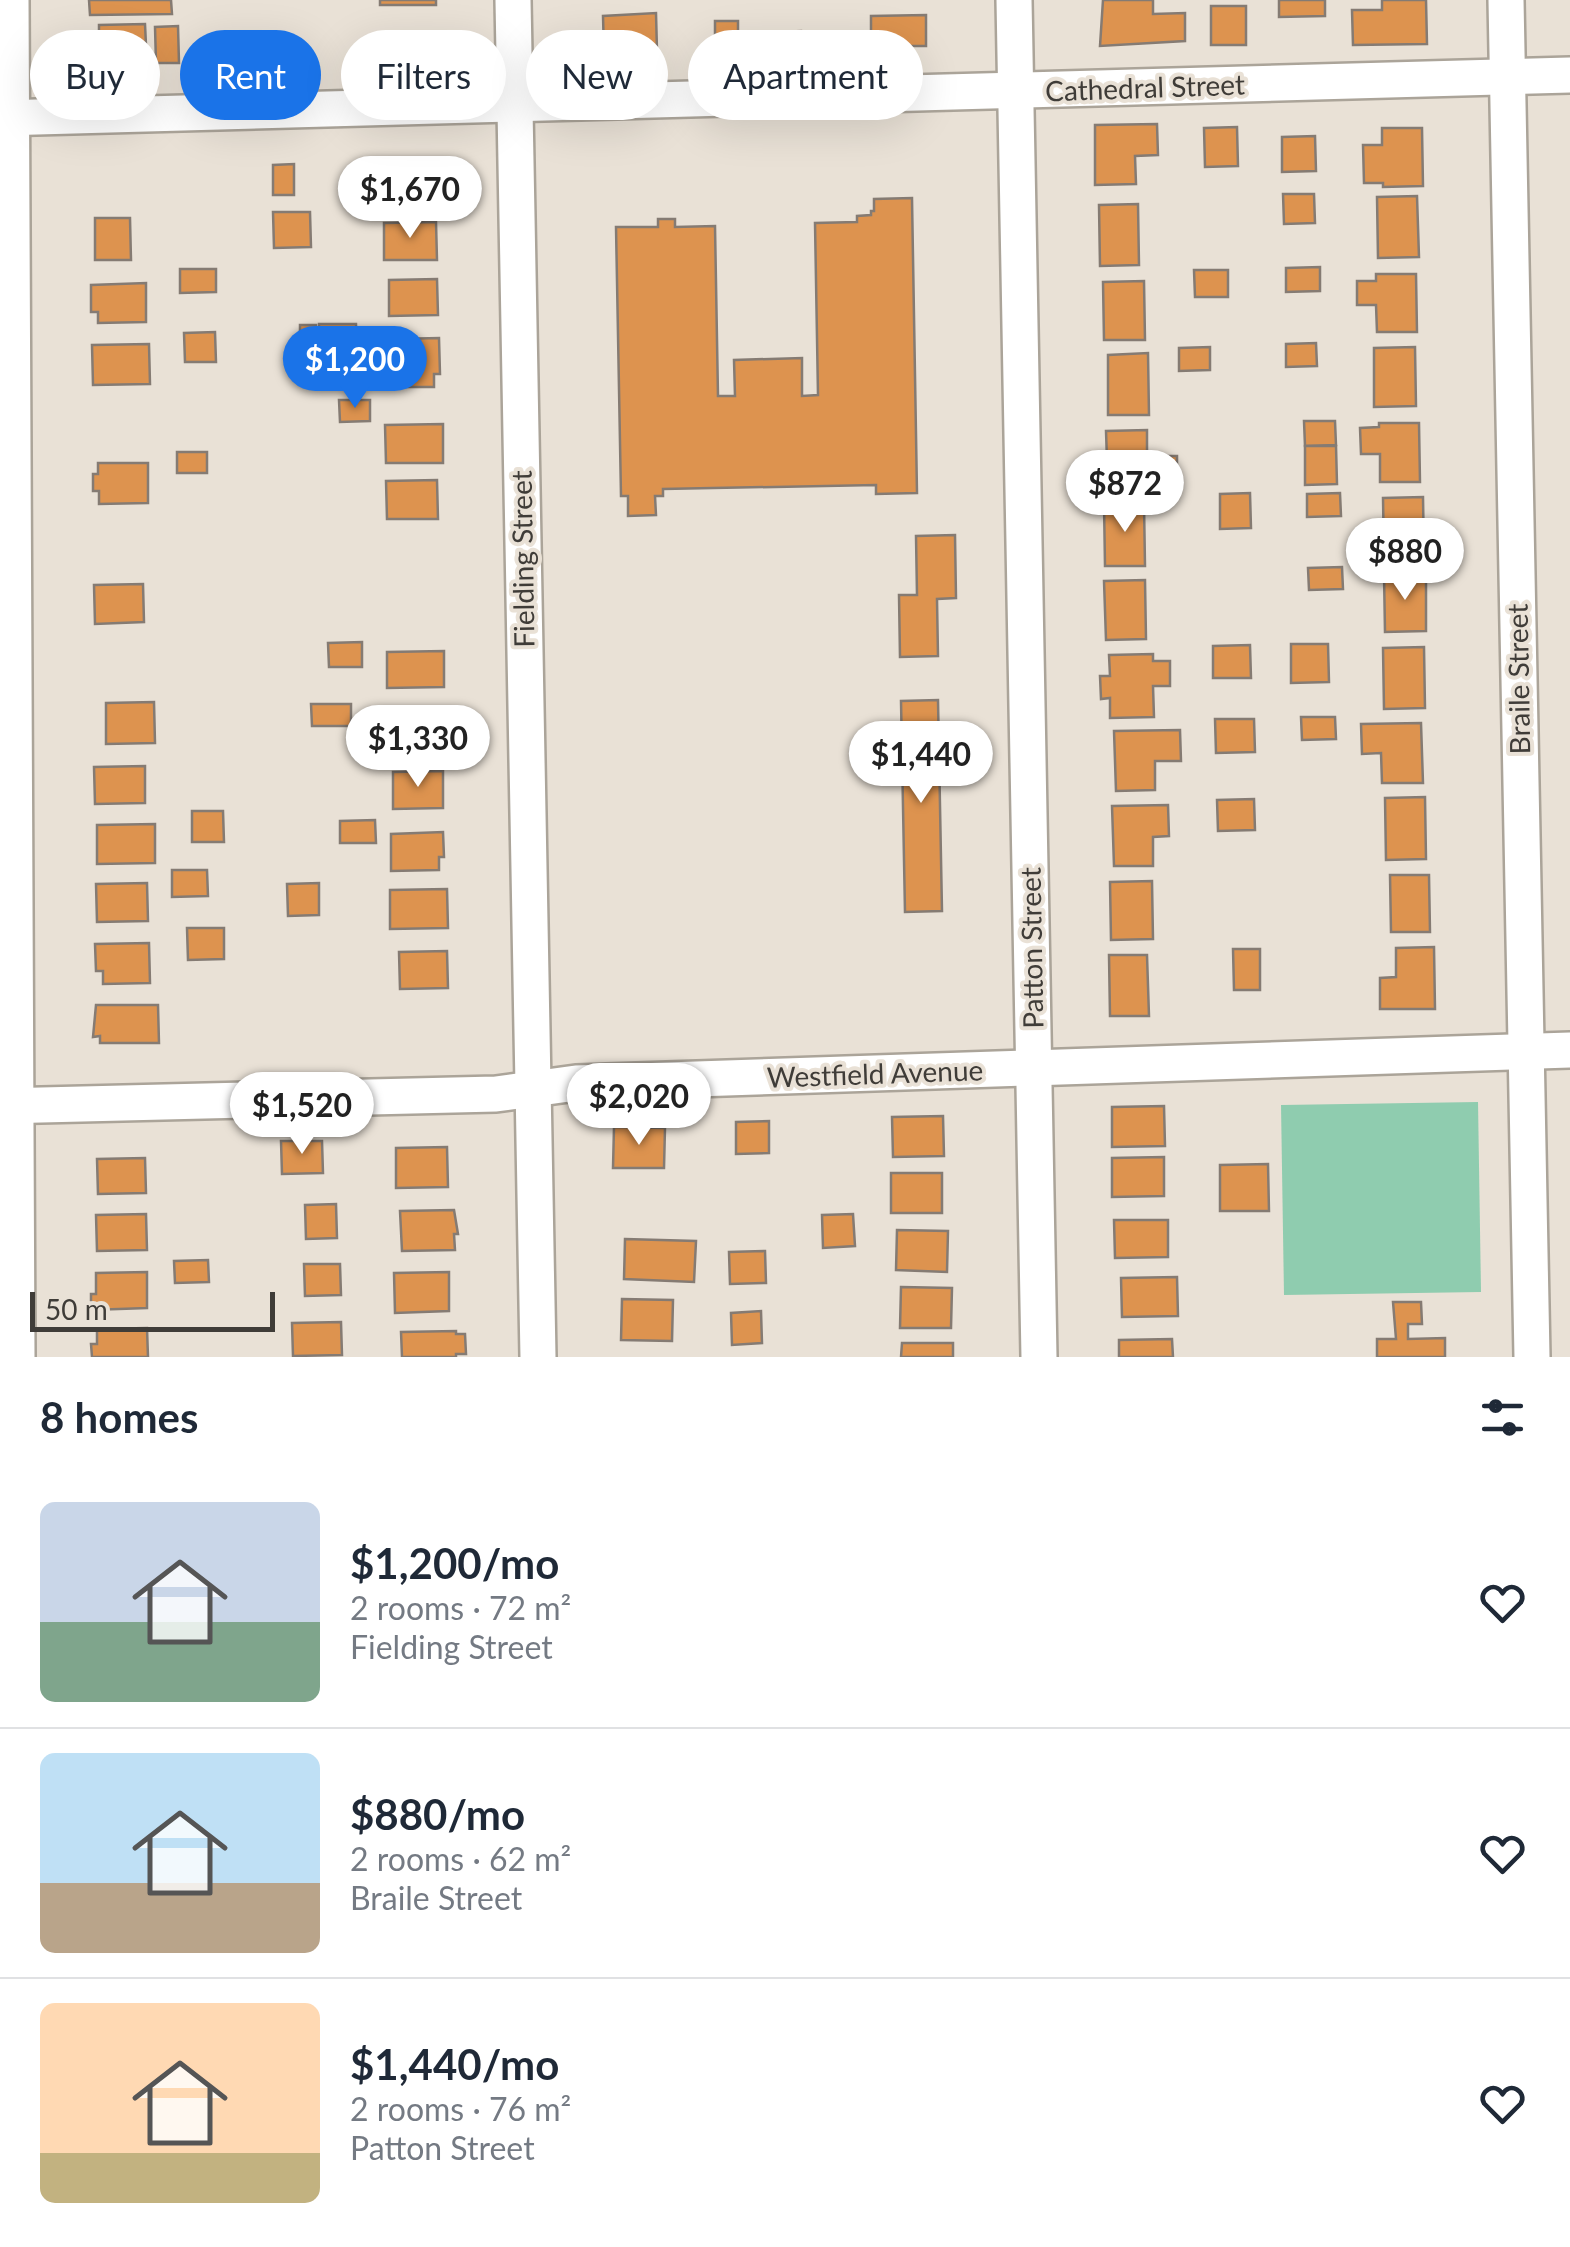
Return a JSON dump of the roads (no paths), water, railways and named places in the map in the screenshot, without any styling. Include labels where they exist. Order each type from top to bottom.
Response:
[{"type":"street","points":[[11,0],[6,118],[7,1105],[17,1357]]},
{"type":"street","name":"Fielding Street","points":[[512,0],[538,1357]]},
{"type":"street","name":"Patton Street","points":[[1014,0],[1040,1357]]},
{"type":"street","name":"Braile Street","points":[[1506,0],[1532,1357]]},
{"type":"street","name":"Cathedral Street","points":[[6,118],[1570,76]]},
{"type":"street","name":"Westfield Avenue","points":[[7,1105],[496,1094],[576,1084],[1570,1050]]}]
